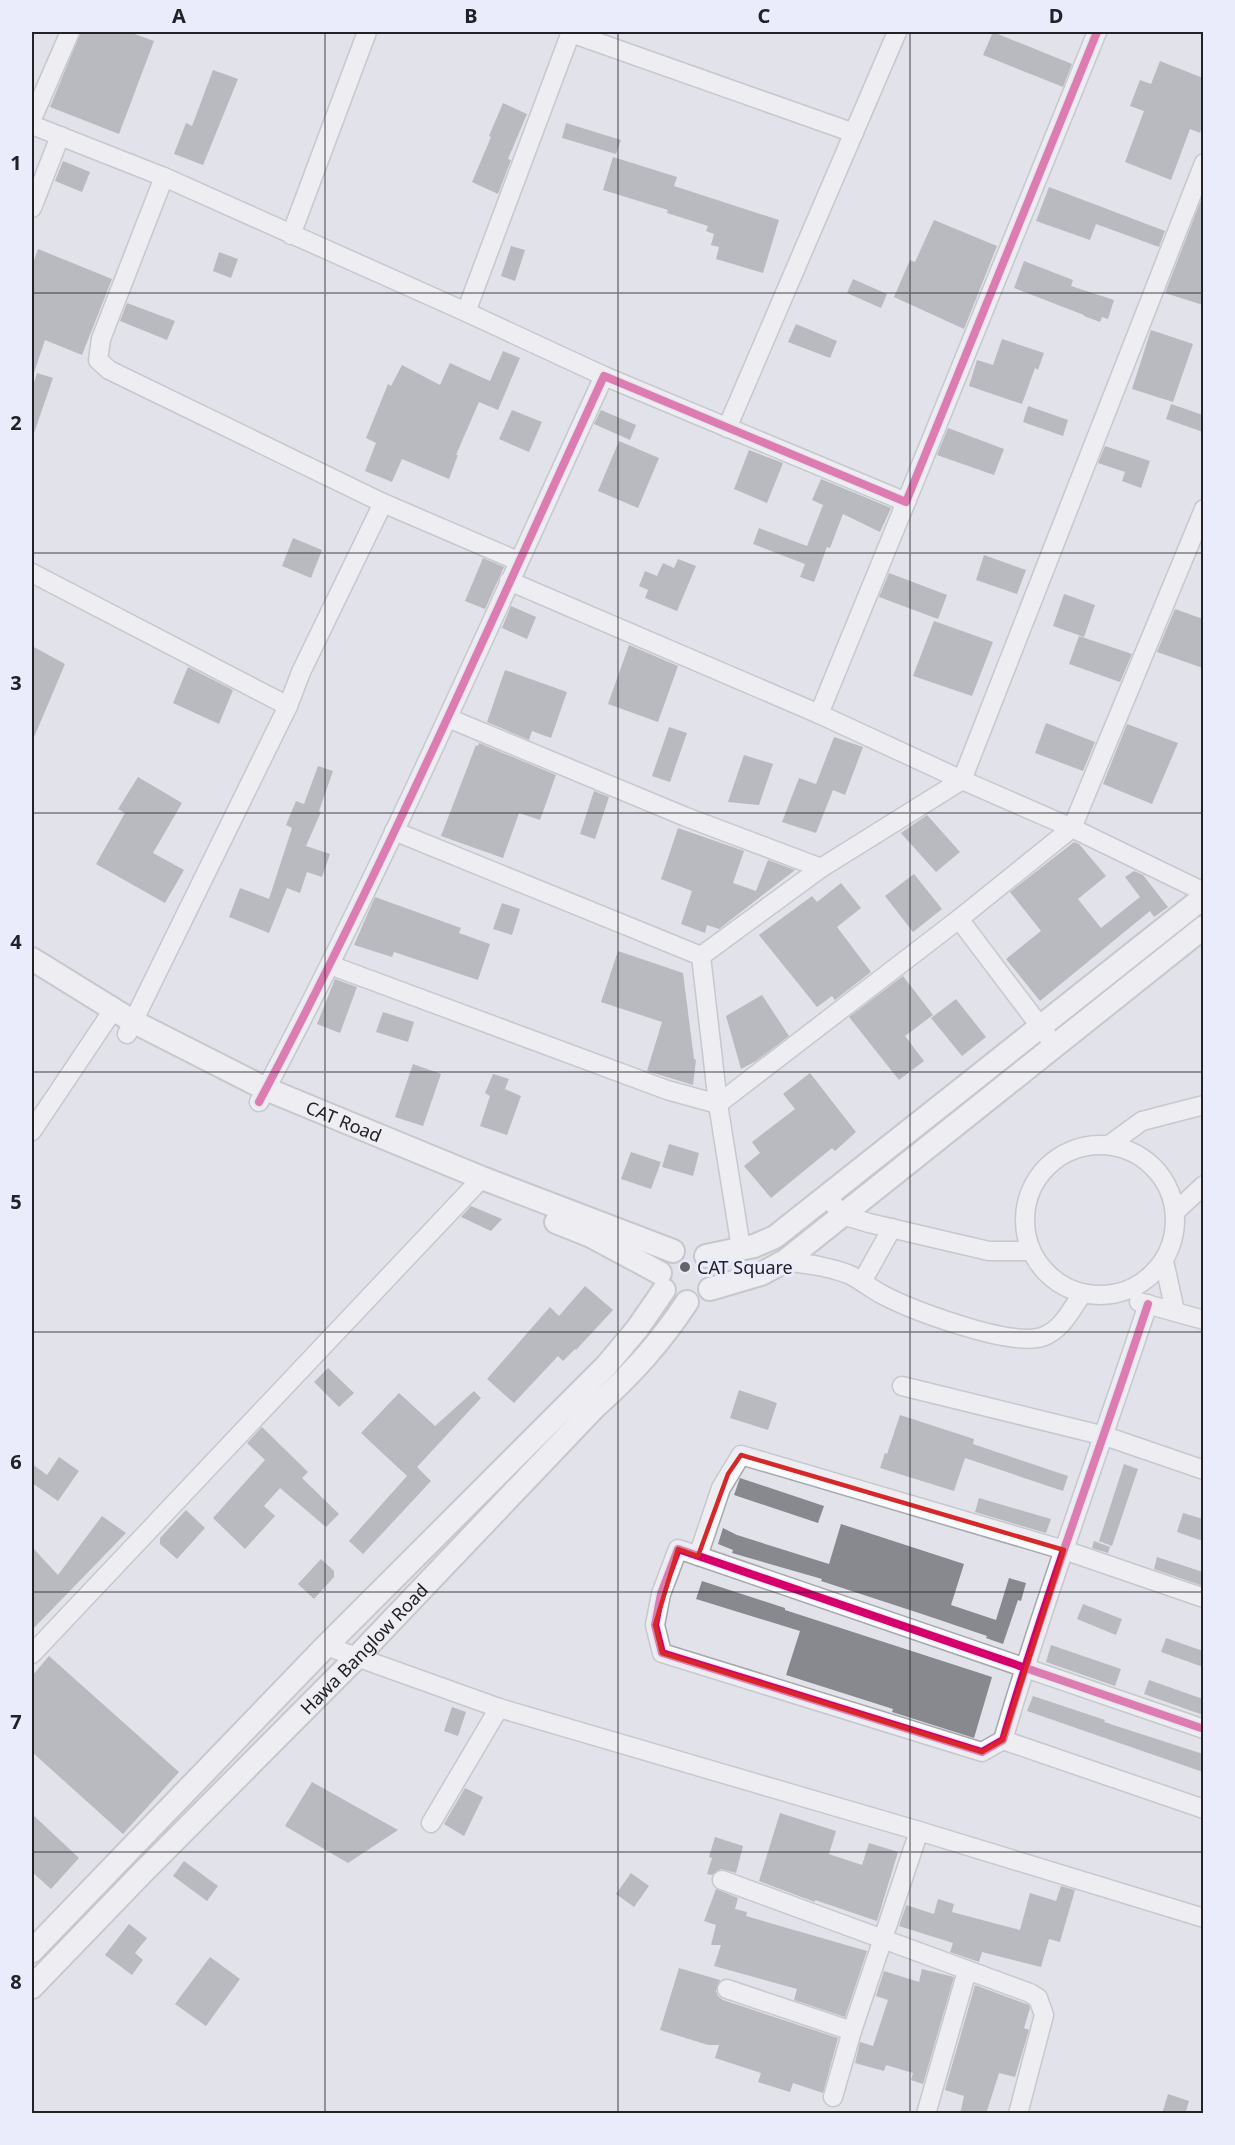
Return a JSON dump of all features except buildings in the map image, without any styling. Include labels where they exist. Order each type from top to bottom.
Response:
[{"type":"street","points":[[32,119],[70,32]]},
{"type":"street","points":[[291,235],[367,32]]},
{"type":"street","points":[[466,312],[571,32],[854,133]]},
{"type":"street","points":[[727,428],[897,32]]},
{"type":"street","points":[[819,714],[1097,32]]},
{"type":"street","points":[[32,125],[164,177],[604,376],[906,502]]},
{"type":"street","points":[[32,208],[60,136]]},
{"type":"street","points":[[701,956],[821,868],[963,780],[1203,163]]},
{"type":"street","points":[[164,177],[101,339],[98,360],[109,370],[383,503],[518,561]]},
{"type":"street","points":[[263,1096],[330,965],[448,718],[604,376]]},
{"type":"street","points":[[130,1028],[288,706],[300,672],[383,503]]},
{"type":"street","points":[[718,1104],[959,920],[1072,828],[1203,509]]},
{"type":"street","points":[[32,573],[288,706]]},
{"type":"street","points":[[509,581],[819,714],[1072,828],[1203,892]]},
{"type":"street","points":[[448,718],[686,816],[821,868]]},
{"type":"street","points":[[394,831],[701,956]]},
{"type":"street","points":[[706,1256],[754,1246],[775,1237],[1203,897]]},
{"type":"street","points":[[959,920],[1055,1046]]},
{"type":"street","points":[[710,1289],[761,1274],[785,1261],[1203,927]]},
{"type":"street","points":[[701,956],[718,1104],[741,1248]]},
{"type":"street","name":"CAT Road","points":[[32,959],[109,1016]]},
{"type":"street","points":[[330,965],[667,1090],[718,1104]]},
{"type":"street","name":"CAT Road","points":[[32,977],[263,1096],[478,1183],[674,1251]]},
{"type":"street","points":[[32,1131],[109,1016]]},
{"type":"street","points":[[1109,1145],[1142,1121],[1203,1105]]},
{"type":"street","points":[[1109,1145],[1133,1152],[1154,1167],[1168,1187],[1175,1212],[1174,1237],[1164,1261],[1146,1280],[1132,1289],[1099,1296],[1082,1294],[1060,1285],[1042,1270],[1030,1251],[1024,1229],[1025,1206],[1032,1184],[1046,1166],[1065,1153],[1086,1146],[1109,1145]]},
{"type":"street","points":[[32,1654],[478,1183]]},
{"type":"street","name":"CAT Road","points":[[478,1183],[591,1236],[662,1281]]},
{"type":"street","points":[[1175,1212],[1203,1185]]},
{"type":"street","points":[[827,1196],[842,1215],[989,1251],[1030,1251]]},
{"type":"street","points":[[862,1282],[892,1228]]},
{"type":"street","points":[[691,1248],[706,1256],[714,1272],[710,1289],[704,1296],[687,1302],[671,1296],[662,1281],[666,1257],[674,1251],[691,1248]]},
{"type":"street","points":[[785,1261],[824,1266],[849,1275],[884,1295],[958,1324],[1013,1338],[1041,1337],[1059,1328],[1082,1294]]},
{"type":"street","points":[[1164,1261],[1175,1311]]},
{"type":"street","name":"Hawa Banglow Road","points":[[32,1987],[142,1872],[357,1657],[587,1399],[606,1366],[637,1329],[662,1281]]},
{"type":"street","points":[[1115,1294],[1203,1320]]},
{"type":"street","name":"Hawa Banglow Road","points":[[32,1951],[326,1646],[587,1399],[622,1383],[662,1339],[687,1302]]},
{"type":"street","points":[[1148,1304],[1105,1436],[1024,1667],[1003,1740],[982,1752],[662,1653],[655,1625],[661,1594],[678,1549],[1024,1667],[1203,1729]]},
{"type":"street","points":[[902,1386],[1105,1436],[1203,1470]]},
{"type":"street","points":[[698,1556],[721,1488],[741,1455],[1064,1550],[1203,1598]]},
{"type":"street","points":[[326,1646],[499,1708],[919,1831],[1203,1918]]},
{"type":"street","points":[[432,1823],[499,1708]]},
{"type":"street","points":[[1003,1740],[1203,1809]]},
{"type":"street","points":[[833,2097],[852,2031],[919,1831]]},
{"type":"street","points":[[722,1880],[1030,1993],[1038,1998],[1044,2015],[1018,2114]]},
{"type":"street","points":[[926,2114],[967,1971]]},
{"type":"street","points":[[727,1989],[852,2031]]},
{"type":"highlighted area","points":[[741,1455],[1064,1550],[1003,1740],[982,1752],[662,1653],[655,1625],[678,1549],[698,1556],[728,1474]]},
{"type":"cycle path","points":[[259,1102],[394,832],[604,376],[906,502],[1097,32]]},
{"type":"cycle path","points":[[1148,1304],[1037,1630],[1020,1685],[1003,1740],[982,1752],[662,1653],[655,1625],[661,1594],[678,1549],[1204,1729]]},
{"type":"place","name":"CAT Square","points":[[685,1267]]}]
